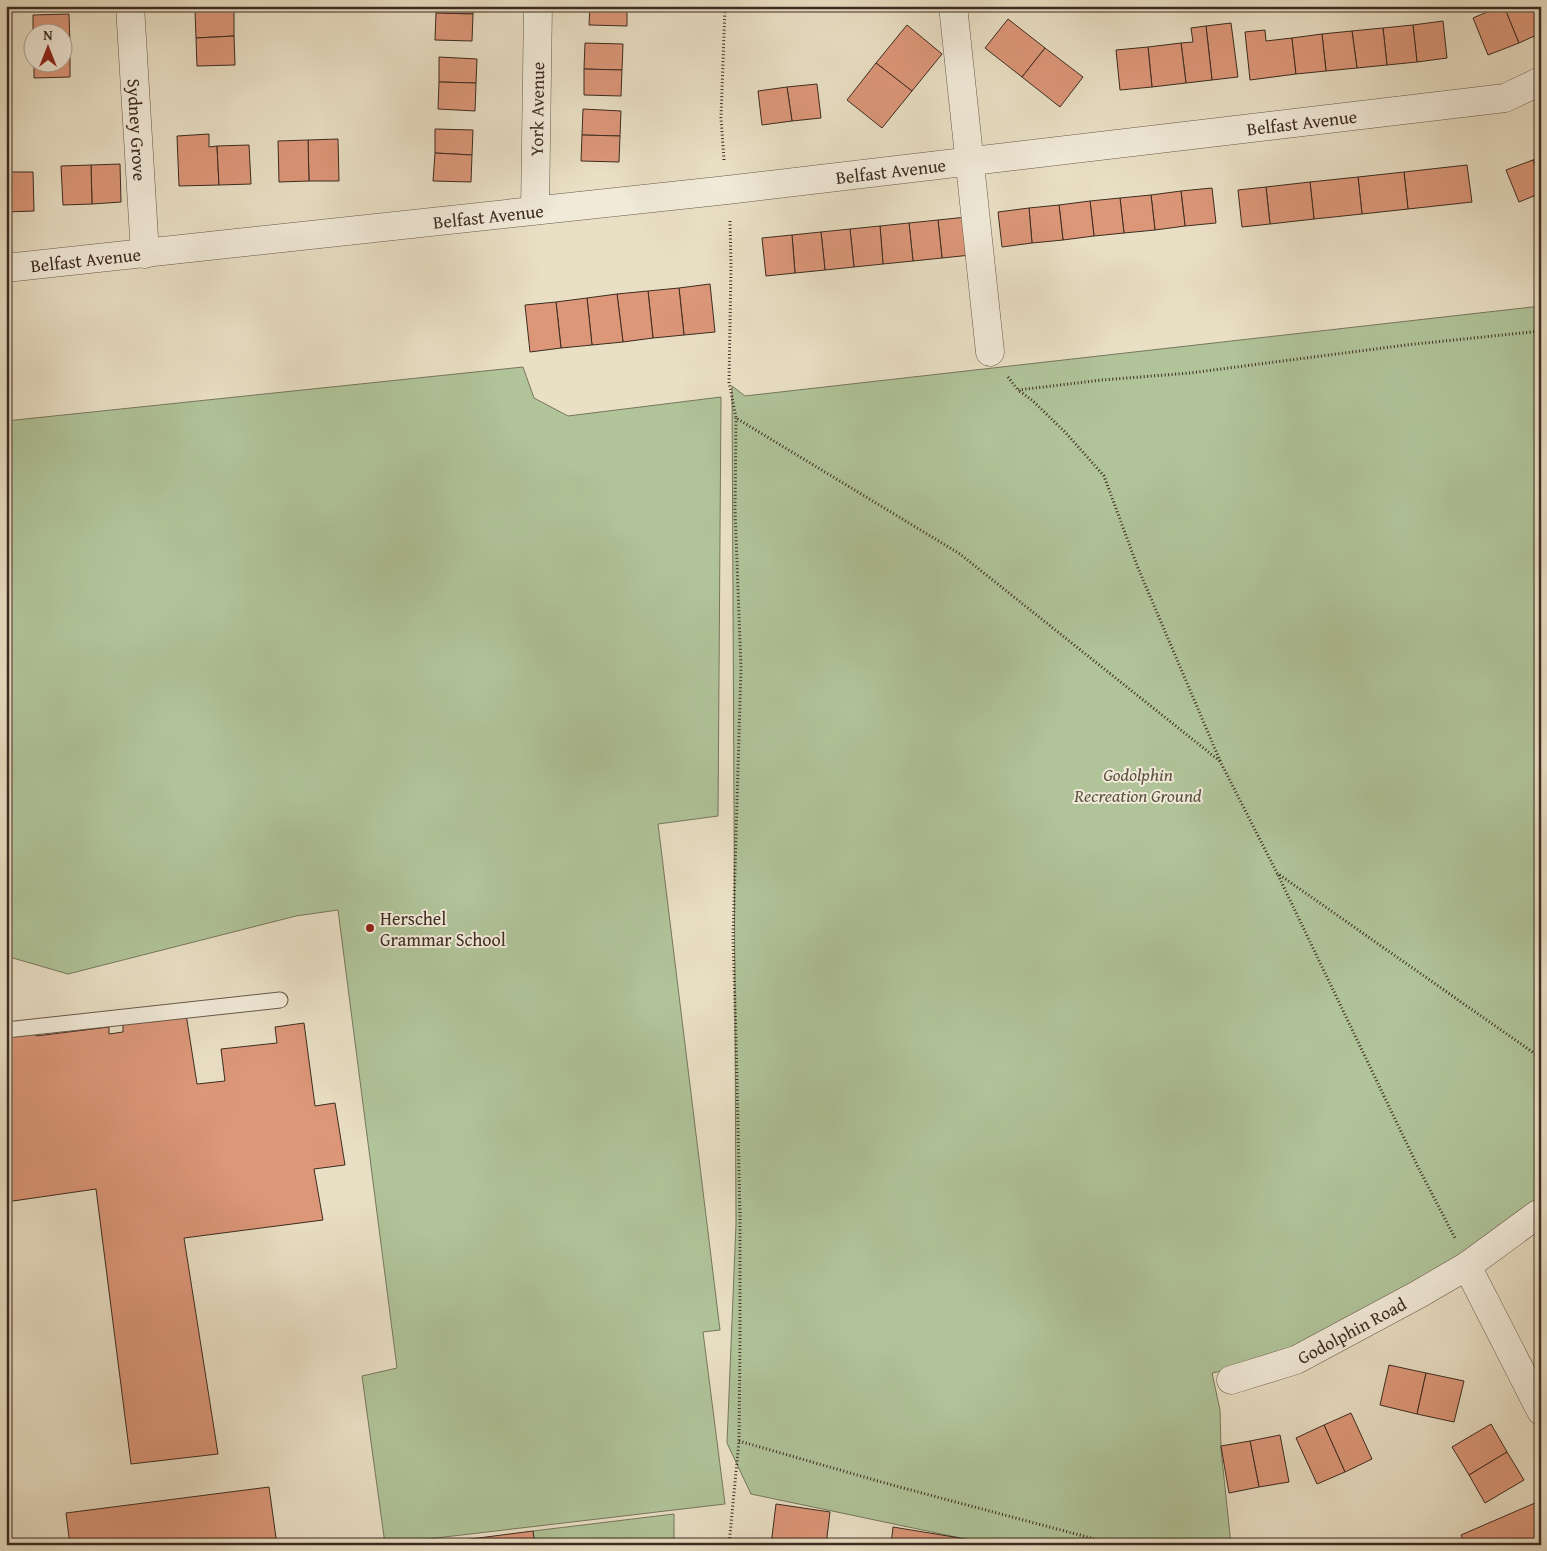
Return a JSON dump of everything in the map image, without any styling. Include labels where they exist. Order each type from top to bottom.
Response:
[{"type":"street","name":"Sydney Grove","points":[[130,6],[146,254]]},
{"type":"street","name":"York Avenue","points":[[535,210],[538,6]]},
{"type":"street","points":[[953,6],[969,162]]},
{"type":"street","name":"Belfast Avenue","points":[[6,268],[727,190],[1504,98],[1541,81]]},
{"type":"street","name":"Belfast Avenue","points":[[969,162],[990,352]]},
{"type":"street","name":"Godolphin Road","points":[[1231,1380],[1296,1360],[1419,1294],[1467,1266],[1538,1214]]},
{"type":"street","points":[[1467,1266],[1541,1411]]},
{"type":"lane","points":[[6,1030],[280,1000]]},
{"type":"path","points":[[724,6],[721,118],[730,211],[729,382],[736,418],[735,510],[741,668],[733,937],[740,1216],[739,1441],[729,1545]]},
{"type":"path","points":[[1467,1266],[1459,1246],[1418,1168],[1277,874],[1221,763],[1138,568],[1104,476],[1066,433],[1033,401],[1018,390],[1102,380],[1190,373],[1406,345],[1541,331]]},
{"type":"path","points":[[736,418],[960,554],[1221,763]]},
{"type":"path","points":[[1277,874],[1541,1058]]},
{"type":"path","points":[[739,1441],[892,1486],[1117,1545]]},
{"type":"green space","name":"Godolphin Recreation Ground","points":[[1541,306],[1541,1209],[1284,1358],[1212,1373],[1220,1410],[1221,1449],[1231,1545],[994,1545],[751,1494],[727,1443],[736,1224],[732,386],[745,396]]},
{"type":"green space","name":"Herschel Grammar School","points":[[523,367],[534,398],[568,416],[721,397],[718,816],[658,824],[720,1330],[703,1332],[725,1504],[385,1544],[362,1376],[397,1368],[338,910],[296,916],[68,974],[6,956],[6,421]]},
{"type":"green space","points":[[674,1514],[674,1545],[535,1545],[533,1531]]},
{"type":"building","points":[[436,6],[474,6],[473,14],[436,13]]},
{"type":"building","points":[[590,6],[627,6],[627,26],[589,25]]},
{"type":"building","points":[[1504,6],[1519,43],[1488,55],[1473,18]]},
{"type":"building","points":[[1504,6],[1539,6],[1541,33],[1519,43]]},
{"type":"building","points":[[234,9],[234,36],[196,38],[195,10]]},
{"type":"building","points":[[436,13],[473,14],[472,41],[435,40]]},
{"type":"building","points":[[69,14],[69,22],[33,22],[33,15]]},
{"type":"building","points":[[1008,19],[1045,48],[1022,77],[985,48]]},
{"type":"building","points":[[1443,21],[1447,58],[1417,62],[1413,25]]},
{"type":"building","points":[[1231,23],[1238,77],[1212,80],[1206,26]]},
{"type":"building","points":[[907,25],[942,54],[912,91],[876,63]]},
{"type":"building","points":[[1413,25],[1417,62],[1387,65],[1383,28]]},
{"type":"building","points":[[1206,26],[1212,80],[1186,83],[1181,43],[1193,42],[1191,28]]},
{"type":"building","points":[[1383,28],[1387,65],[1357,68],[1352,31]]},
{"type":"building","points":[[1265,30],[1266,41],[1292,38],[1296,74],[1250,80],[1245,32]]},
{"type":"building","points":[[1352,31],[1357,68],[1326,71],[1322,34]]},
{"type":"building","points":[[1322,34],[1326,71],[1296,74],[1292,38]]},
{"type":"building","points":[[234,36],[235,65],[197,66],[196,38]]},
{"type":"building","points":[[585,43],[623,44],[622,70],[584,69]]},
{"type":"building","points":[[1181,43],[1186,83],[1152,87],[1148,47]]},
{"type":"building","points":[[1148,47],[1152,87],[1120,90],[1116,50]]},
{"type":"building","points":[[1045,48],[1083,77],[1060,107],[1022,77]]},
{"type":"building","points":[[439,57],[477,59],[476,83],[439,82]]},
{"type":"building","points":[[876,63],[912,91],[882,128],[847,100]]},
{"type":"building","points":[[584,69],[622,70],[621,96],[584,95]]},
{"type":"building","points":[[34,72],[70,72],[70,77],[34,78]]},
{"type":"building","points":[[439,82],[476,83],[475,111],[438,109]]},
{"type":"building","points":[[817,84],[821,118],[792,121],[787,87]]},
{"type":"building","points":[[787,87],[792,121],[762,125],[758,91]]},
{"type":"building","points":[[583,109],[621,111],[620,136],[582,135]]},
{"type":"building","points":[[435,129],[473,130],[472,155],[435,153]]},
{"type":"building","points":[[209,134],[209,147],[217,146],[219,185],[179,186],[177,136]]},
{"type":"building","points":[[582,135],[620,136],[619,162],[581,161]]},
{"type":"building","points":[[338,139],[339,181],[309,181],[308,140]]},
{"type":"building","points":[[308,140],[309,181],[279,182],[278,141]]},
{"type":"building","points":[[249,145],[251,184],[219,185],[217,146]]},
{"type":"building","points":[[435,153],[472,155],[471,182],[433,181]]},
{"type":"building","points":[[1541,156],[1541,180],[1533,160]]},
{"type":"building","points":[[1533,160],[1541,180],[1541,193],[1519,202],[1506,170]]},
{"type":"building","points":[[120,164],[121,202],[92,204],[91,165]]},
{"type":"building","points":[[91,165],[92,204],[63,205],[61,166]]},
{"type":"building","points":[[1467,165],[1472,202],[1408,209],[1404,172]]},
{"type":"building","points":[[6,172],[33,172],[34,211],[6,212]]},
{"type":"building","points":[[1404,172],[1408,209],[1362,214],[1358,177]]},
{"type":"building","points":[[1358,177],[1362,214],[1314,219],[1310,182]]},
{"type":"building","points":[[1310,182],[1314,219],[1270,224],[1266,187]]},
{"type":"building","points":[[1266,187],[1270,224],[1242,227],[1238,190]]},
{"type":"building","points":[[1212,188],[1216,223],[1185,226],[1181,191]]},
{"type":"building","points":[[1181,191],[1185,226],[1155,230],[1151,195]]},
{"type":"building","points":[[1151,195],[1155,230],[1124,233],[1120,198]]},
{"type":"building","points":[[1120,198],[1124,233],[1094,236],[1090,201]]},
{"type":"building","points":[[1090,201],[1094,236],[1063,240],[1059,205]]},
{"type":"building","points":[[1059,205],[1063,240],[1032,243],[1029,208]]},
{"type":"building","points":[[1029,208],[1032,243],[1002,247],[998,212]]},
{"type":"building","points":[[967,217],[971,255],[942,258],[938,220]]},
{"type":"building","points":[[938,220],[942,258],[913,261],[909,223]]},
{"type":"building","points":[[909,223],[913,261],[883,264],[880,226]]},
{"type":"building","points":[[880,226],[883,264],[854,267],[850,229]]},
{"type":"building","points":[[850,229],[854,267],[825,270],[821,232]]},
{"type":"building","points":[[821,232],[825,270],[795,273],[792,235]]},
{"type":"building","points":[[792,235],[795,273],[766,276],[762,238]]},
{"type":"building","points":[[710,284],[715,332],[684,335],[679,288]]},
{"type":"building","points":[[679,288],[684,335],[653,338],[648,291]]},
{"type":"building","points":[[648,291],[653,338],[623,342],[617,294]]},
{"type":"building","points":[[617,294],[623,342],[592,345],[587,298]]},
{"type":"building","points":[[587,298],[592,345],[561,348],[556,302]]},
{"type":"building","points":[[556,302],[561,348],[530,352],[525,305]]},
{"type":"building","points":[[186,1014],[197,1084],[225,1081],[221,1049],[277,1043],[275,1027],[304,1023],[315,1106],[335,1103],[345,1165],[314,1169],[323,1220],[184,1238],[218,1454],[131,1464],[96,1189],[6,1202],[6,1035],[34,1031],[36,1036],[109,1027],[109,1034],[123,1032],[123,1020]]},
{"type":"building","points":[[1389,1365],[1426,1373],[1417,1414],[1380,1405]]},
{"type":"building","points":[[1426,1373],[1464,1381],[1454,1422],[1417,1414]]},
{"type":"building","points":[[1351,1413],[1372,1459],[1345,1472],[1324,1425]]},
{"type":"building","points":[[1491,1424],[1507,1452],[1469,1475],[1452,1447]]},
{"type":"building","points":[[1324,1425],[1345,1472],[1317,1484],[1296,1438]]},
{"type":"building","points":[[1280,1435],[1289,1482],[1259,1487],[1250,1441]]},
{"type":"building","points":[[1250,1441],[1259,1487],[1229,1493],[1221,1446]]},
{"type":"building","points":[[1507,1452],[1524,1480],[1485,1503],[1469,1475]]},
{"type":"building","points":[[269,1487],[277,1545],[70,1545],[66,1513]]},
{"type":"building","points":[[1535,1503],[1541,1516],[1541,1537],[1524,1545],[1465,1545],[1461,1535]]},
{"type":"building","points":[[776,1504],[830,1512],[826,1545],[771,1545]]},
{"type":"building","points":[[893,1527],[972,1540],[972,1545],[891,1545]]},
{"type":"building","points":[[533,1531],[535,1545],[424,1545]]},
{"type":"place","name":"Herschel Grammar School","points":[[370,928]]}]
